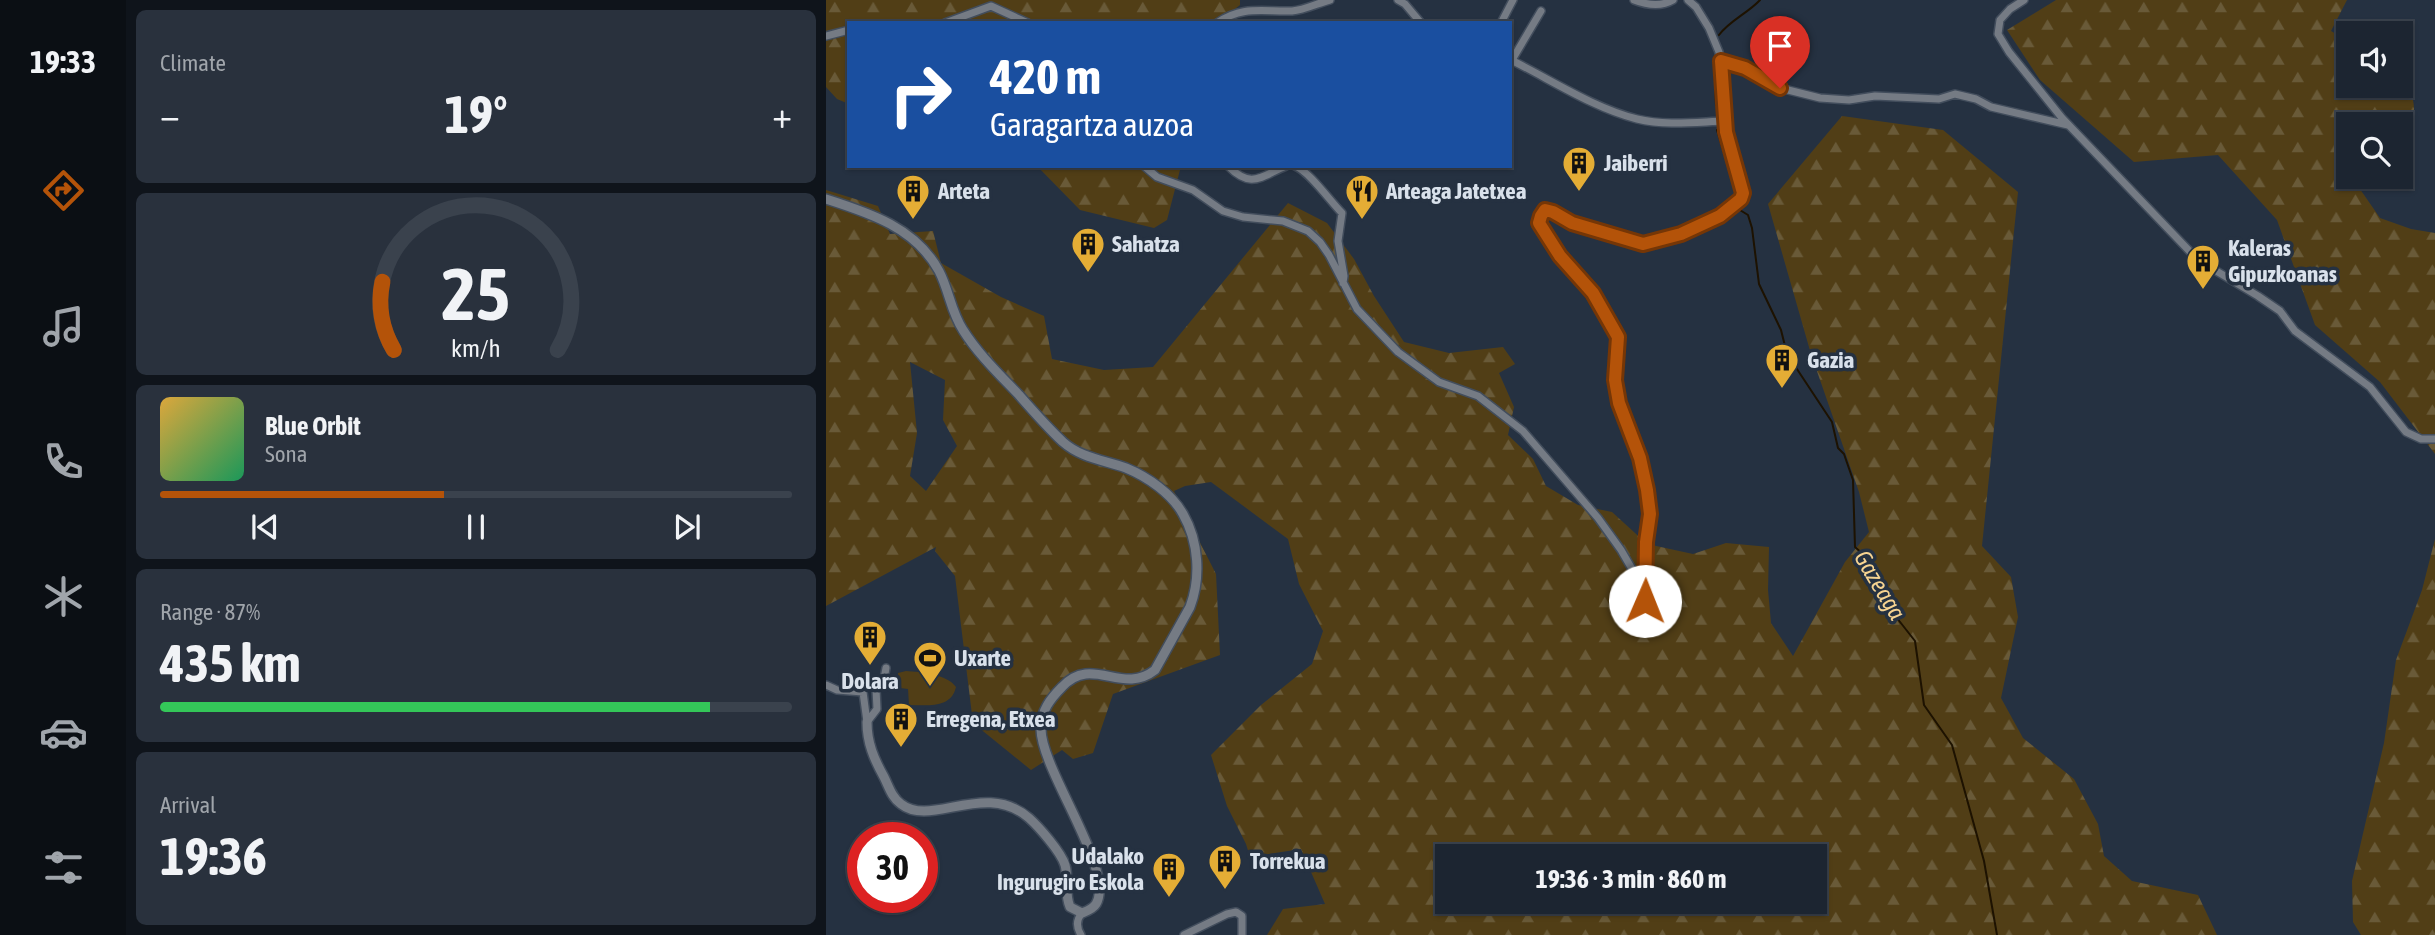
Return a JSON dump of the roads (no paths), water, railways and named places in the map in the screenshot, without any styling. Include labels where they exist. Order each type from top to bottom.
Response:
[{"type":"street","points":[[1222,21],[1246,11],[1292,11],[1330,0]]},
{"type":"street","points":[[1502,21],[1513,0]]},
{"type":"street","points":[[1634,0],[1654,5],[1673,0]]},
{"type":"street","points":[[1146,168],[1157,177],[1193,190],[1223,211],[1234,215],[1283,221],[1308,231],[1320,242],[1357,310],[1413,364],[1439,382],[1478,396],[1523,431],[1598,518],[1629,561],[1639,592],[1645,601],[1648,502],[1640,458],[1619,403],[1615,380],[1618,337],[1593,293],[1560,256],[1539,223],[1545,210],[1572,223],[1643,244],[1681,234],[1720,216],[1741,199],[1743,193],[1731,156],[1725,121],[1721,61],[1709,28],[1696,7],[1688,0]]},
{"type":"street","points":[[2024,0],[2000,20],[1998,33],[2009,52],[2069,125],[2198,260],[2280,311],[2295,331],[2370,387],[2406,432],[2421,439],[2435,439]]},
{"type":"street","points":[[1402,2],[1419,21]]},
{"type":"street","points":[[950,21],[991,6],[1024,21]]},
{"type":"street","points":[[1541,11],[1512,60],[1601,105],[1640,119],[1666,123],[1725,121]]},
{"type":"street","points":[[826,36],[847,31]]},
{"type":"street","points":[[1721,61],[1745,68],[1780,88],[1820,98],[1849,100],[1875,96],[1940,99],[1955,94],[1976,99],[1991,107],[2069,125]]},
{"type":"street","points":[[1230,168],[1240,177],[1250,180],[1265,177],[1282,168]]},
{"type":"street","points":[[1299,168],[1342,213],[1338,241],[1343,283]]},
{"type":"street","points":[[826,199],[870,213],[917,241],[941,273],[946,294],[962,329],[1045,424],[1075,451],[1125,468],[1156,486],[1169,496],[1183,513],[1191,531],[1196,560],[1194,597],[1180,628],[1155,670],[1146,677],[1133,681],[1081,673],[1070,678],[1061,687],[1043,712],[1041,737],[1094,861],[1098,894],[1096,904],[1082,913],[1077,920],[1077,929],[1081,935]]},
{"type":"street","points":[[867,722],[877,709],[876,688],[884,679],[886,668]]},
{"type":"street","points":[[826,684],[837,690],[863,692],[869,686],[876,688]]},
{"type":"street","points":[[863,692],[869,745],[897,801],[907,809],[915,810],[994,802],[1017,810],[1038,828],[1061,858],[1065,865],[1066,898],[1070,907],[1082,913]]},
{"type":"street","points":[[1184,935],[1236,912],[1242,916],[1242,935]]},
{"type":"waterway","name":"Gazeaga","points":[[1719,35],[1760,0]]},
{"type":"waterway","name":"Gazeaga","points":[[1714,58],[1716,105]]},
{"type":"waterway","name":"Gazeaga","points":[[1717,130],[1736,192],[1734,200]]},
{"type":"waterway","name":"Gazeaga","points":[[1735,207],[1748,215],[1759,284],[1781,330],[1787,354],[1832,422],[1838,448],[1844,454],[1853,480],[1855,547],[1866,557],[1876,587],[1915,641],[1924,705],[1952,745],[1984,861],[1997,935]]},
{"type":"place","name":"Jaiberri","points":[[1579,193]]},
{"type":"place","name":"Arteta","points":[[913,221]]},
{"type":"place","name":"Arteaga Jatetxea","points":[[1362,221]]},
{"type":"place","name":"Sahatza","points":[[1088,274]]},
{"type":"place","name":"Kaleras Gipuzkoanas","points":[[2203,291]]},
{"type":"place","name":"Gazia","points":[[1782,390]]},
{"type":"place","name":"Dolara","points":[[870,667]]},
{"type":"place","name":"Uxarte","points":[[930,688]]},
{"type":"place","name":"Erregena, Etxea","points":[[901,749]]},
{"type":"place","name":"Torrekua","points":[[1225,891]]},
{"type":"place","name":"Udalako Ingurugiro Eskola","points":[[1169,899]]}]
